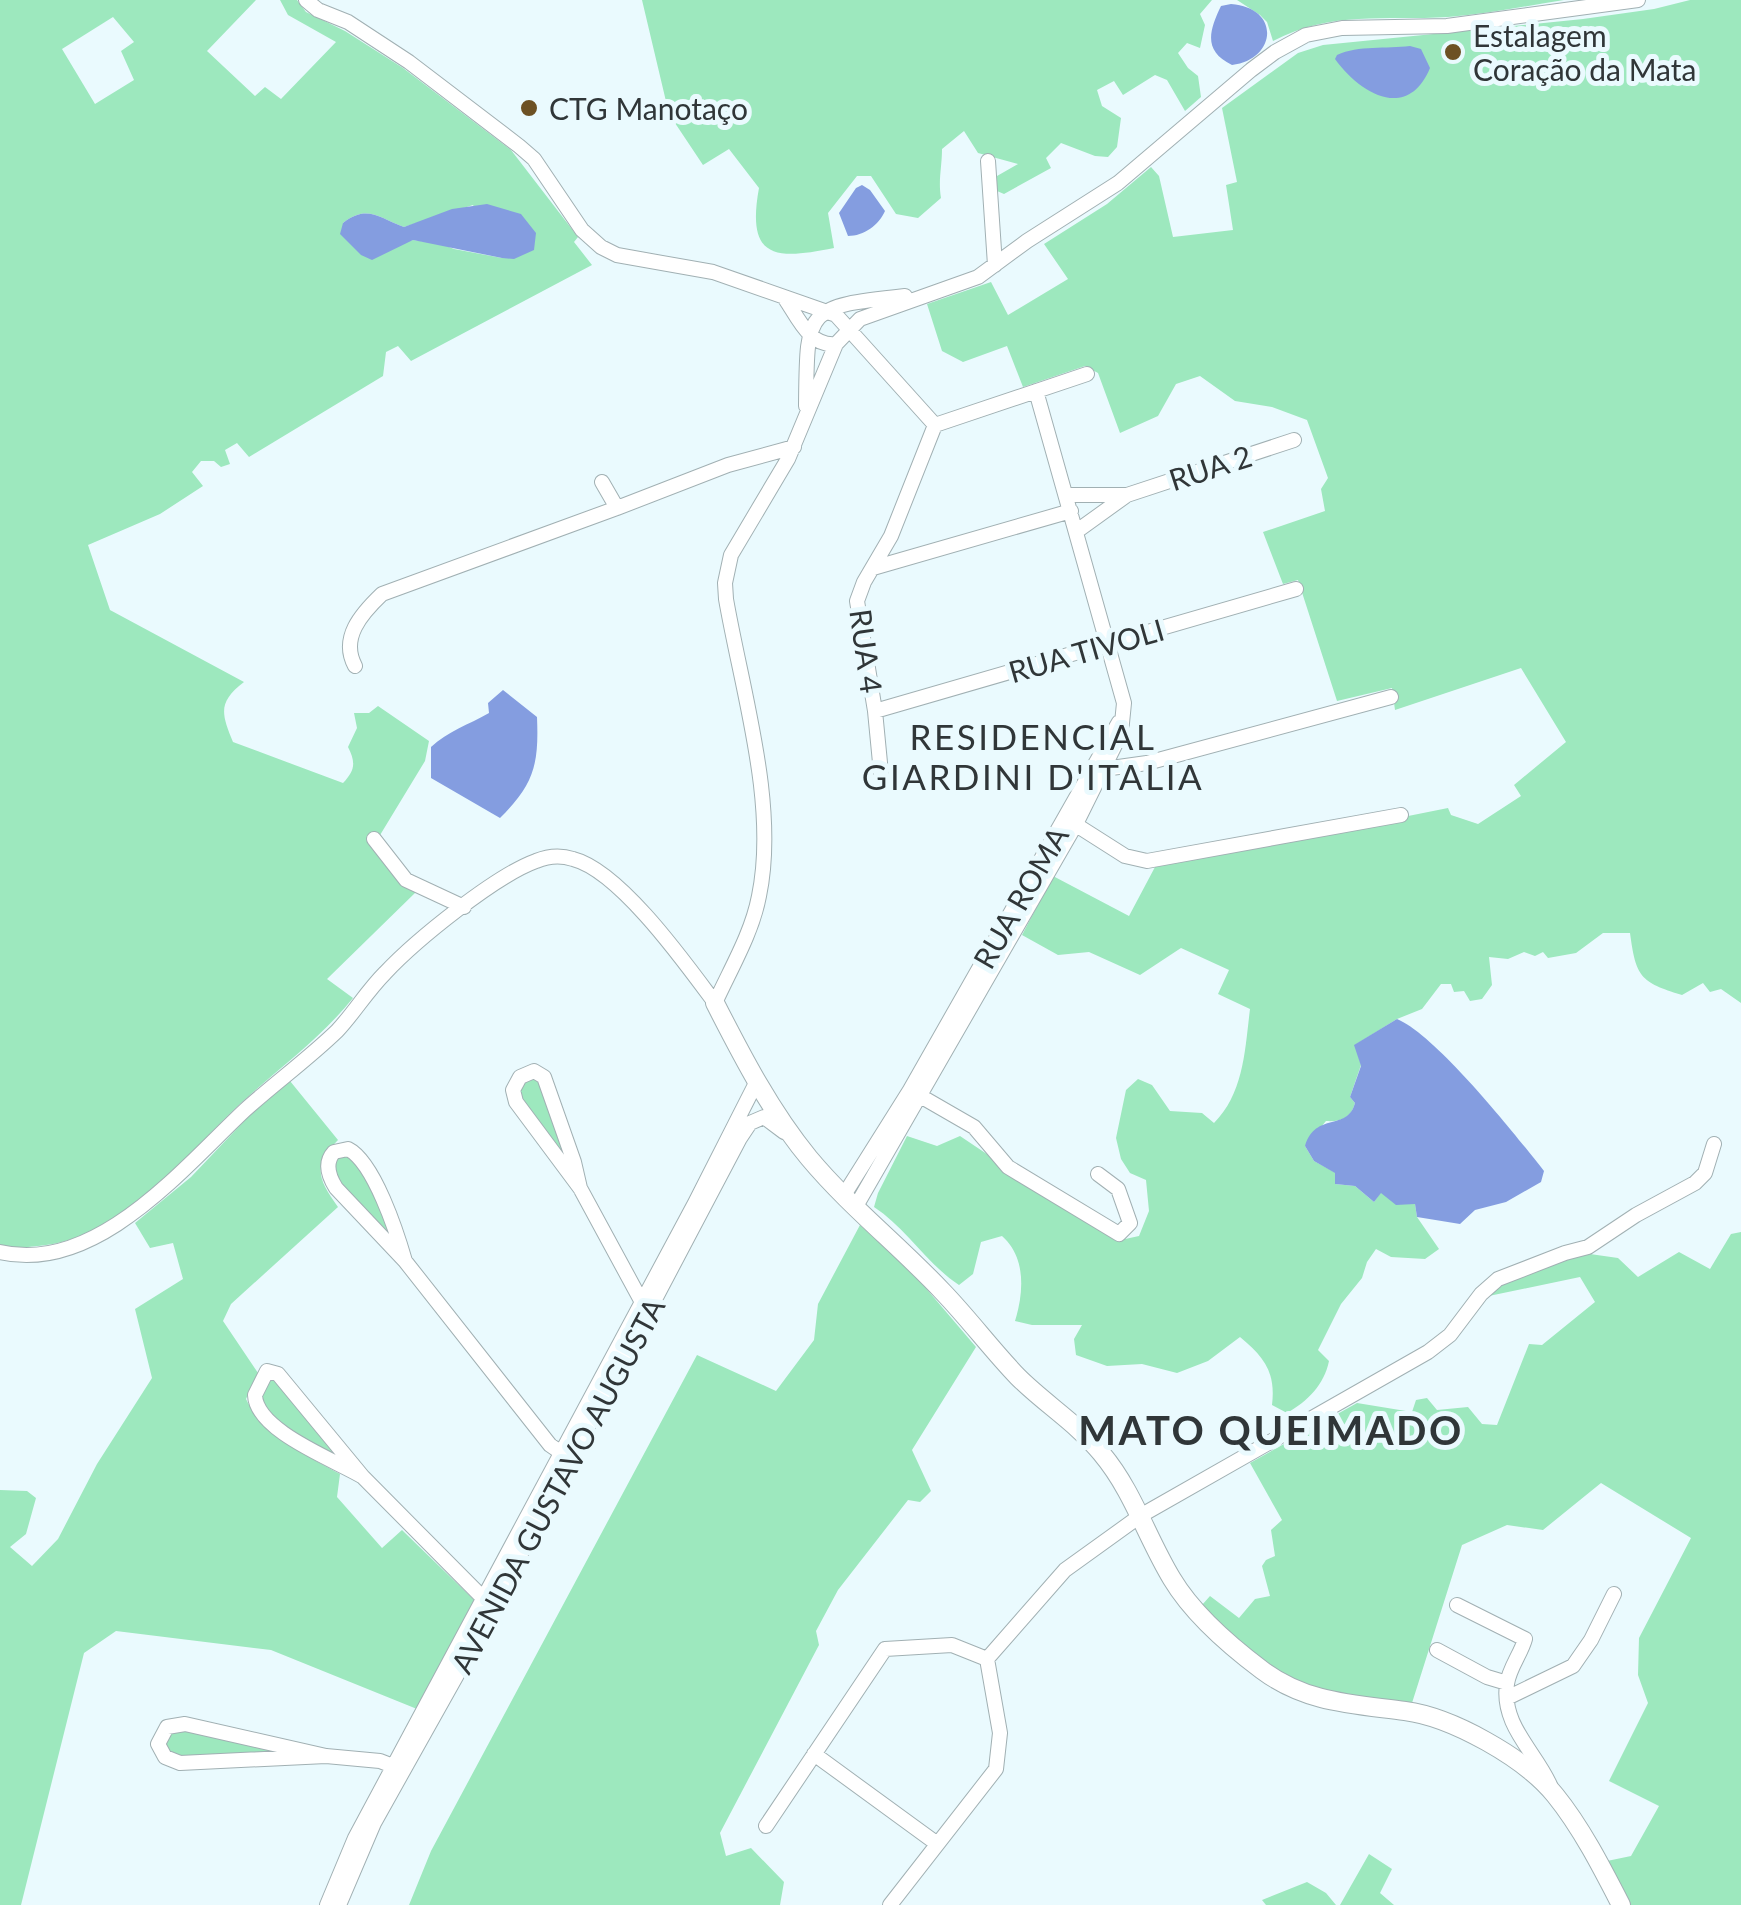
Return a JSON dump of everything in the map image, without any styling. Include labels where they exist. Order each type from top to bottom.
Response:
[{"type":"main road","points":[[715,1003],[757,1081],[801,1147],[850,1202],[934,1282],[1022,1380],[1101,1452],[1182,1594],[1263,1671],[1282,1684],[1319,1699],[1423,1714],[1459,1726],[1532,1774],[1553,1792],[1576,1825],[1621,1905]]},
{"type":"street","points":[[306,0],[409,62],[520,146],[534,159],[592,241],[608,252],[697,268],[827,311],[849,327],[935,425],[1087,374]]},
{"type":"street","points":[[0,1252],[68,1248],[124,1220],[183,1174],[246,1109],[330,1037],[407,951],[464,907],[537,860],[570,857],[583,862],[627,897],[675,950],[715,1003],[754,918],[764,864],[760,780],[726,599],[726,570],[731,554],[794,447],[836,344],[849,327],[872,313],[968,282],[995,265],[1027,240],[1118,183],[1251,70],[1306,35],[1342,28],[1447,26],[1638,0]]},
{"type":"street","points":[[988,160],[995,265]]},
{"type":"street","points":[[806,412],[809,334],[815,319],[847,303],[938,292]]},
{"type":"street","points":[[786,300],[809,334],[826,345],[836,344]]},
{"type":"street","points":[[1036,391],[1107,644]]},
{"type":"street","name":"RUA 4","points":[[881,773],[857,601],[892,536],[935,425]]},
{"type":"street","name":"RUA 2","points":[[1067,495],[1127,494],[1294,440]]},
{"type":"street","points":[[355,666],[348,654],[348,642],[382,594],[728,465],[794,447]]},
{"type":"street","points":[[602,482],[617,508]]},
{"type":"street","name":"RUA 2","points":[[1077,531],[1127,494]]},
{"type":"street","points":[[873,568],[1071,511]]},
{"type":"street","points":[[892,536],[916,554]]},
{"type":"street","name":"RUA TIVOLI","points":[[875,710],[1296,589]]},
{"type":"street","name":"RUA ROMA","points":[[850,1202],[1121,732],[1124,702],[1107,644]]},
{"type":"street","points":[[1097,770],[1146,763],[1391,698]]},
{"type":"street","points":[[1071,821],[1124,856],[1147,861],[1401,815]]},
{"type":"street","points":[[374,839],[406,880],[464,907]]},
{"type":"street","points":[[580,1188],[544,1078],[534,1071],[520,1077],[513,1090],[516,1102],[580,1188],[646,1308]]},
{"type":"street","name":"AVENIDA GUSTAVO AUGUSTA","points":[[646,1308],[757,1081]]},
{"type":"street","points":[[915,1093],[974,1127],[1008,1167],[1120,1234],[1130,1223],[1122,1195],[1098,1174]]},
{"type":"street","name":"AVENIDA GUSTAVO AUGUSTA","points":[[327,1905],[355,1838],[398,1768],[750,1123],[764,1116],[801,1147]]},
{"type":"street","points":[[987,1659],[1065,1570],[1140,1516],[1428,1352],[1450,1335],[1498,1280],[1588,1248],[1636,1215],[1679,1193],[1705,1173],[1714,1144]]},
{"type":"street","points":[[405,1262],[393,1221],[360,1159],[348,1148],[334,1152],[328,1164],[331,1179],[405,1262],[550,1445],[565,1456]]},
{"type":"street","points":[[363,1477],[315,1452],[260,1412],[255,1394],[262,1376],[272,1370],[278,1374],[363,1477],[483,1598]]},
{"type":"street","name":"AVENIDA GUSTAVO AUGUSTA","points":[[339,1905],[398,1768],[483,1598],[565,1456]]},
{"type":"street","points":[[1507,1691],[1574,1666],[1592,1640],[1614,1594]]},
{"type":"street","points":[[1457,1605],[1525,1640],[1507,1691],[1511,1723],[1542,1766],[1553,1792]]},
{"type":"street","points":[[766,1826],[885,1649],[952,1645],[987,1659]]},
{"type":"street","points":[[1437,1650],[1507,1691]]},
{"type":"street","points":[[890,1905],[996,1769],[1000,1733],[987,1659]]},
{"type":"street","points":[[326,1756],[180,1762],[165,1757],[158,1744],[167,1727],[185,1724],[326,1756],[380,1761],[398,1768]]},
{"type":"street","points":[[814,1754],[936,1843]]},
{"type":"green space","points":[[0,0],[256,0],[207,51],[255,96],[265,87],[281,99],[336,42],[288,15],[280,0],[297,0],[306,12],[345,31],[403,68],[511,150],[578,237],[574,242],[592,265],[411,361],[398,346],[386,352],[383,376],[249,457],[237,443],[225,450],[230,464],[221,467],[214,461],[201,461],[192,472],[203,486],[160,514],[88,545],[110,610],[244,682],[224,709],[233,742],[343,783],[353,766],[348,747],[357,728],[354,713],[369,713],[378,706],[429,741],[425,761],[374,845],[390,870],[416,892],[327,979],[353,998],[340,1013],[150,1193],[98,1228],[70,1240],[38,1246],[0,1246]],"holes":[[[113,17],[134,42],[121,51],[134,80],[95,104],[62,49]],[[473,205],[502,258],[442,244],[413,240],[402,243],[343,223],[366,214],[404,227]]]},
{"type":"green space","points":[[642,0],[1212,0],[1200,14],[1205,25],[1200,48],[1187,43],[1178,53],[1198,76],[1201,97],[1185,111],[1167,80],[1155,75],[1123,95],[1114,81],[1097,90],[1102,106],[1121,118],[1117,147],[1108,157],[1061,143],[1046,158],[1051,168],[1004,194],[997,191],[997,176],[1018,164],[978,153],[964,131],[942,149],[941,198],[918,218],[896,214],[871,176],[857,176],[828,213],[834,248],[796,254],[769,249],[761,241],[756,211],[759,188],[729,149],[703,165],[669,114]]},
{"type":"green space","points":[[1237,0],[1564,0],[1463,16],[1338,21],[1295,31],[1273,41],[1267,22]]},
{"type":"green space","points":[[1690,0],[1741,0],[1741,1003],[1721,989],[1710,992],[1703,983],[1682,995],[1649,981],[1638,969],[1630,933],[1603,933],[1576,953],[1548,958],[1543,952],[1535,956],[1524,952],[1508,959],[1489,957],[1492,985],[1482,999],[1470,1001],[1464,991],[1454,992],[1451,984],[1441,984],[1422,1009],[1397,1019],[1355,1045],[1361,1065],[1350,1097],[1355,1103],[1353,1108],[1345,1118],[1326,1121],[1305,1146],[1314,1161],[1336,1173],[1335,1184],[1355,1186],[1374,1202],[1381,1192],[1415,1204],[1417,1217],[1439,1249],[1425,1259],[1391,1257],[1376,1249],[1318,1350],[1329,1361],[1323,1378],[1308,1398],[1287,1413],[1272,1405],[1270,1374],[1256,1351],[1240,1337],[1208,1361],[1177,1373],[1142,1364],[1107,1366],[1076,1355],[1074,1339],[1082,1325],[1015,1321],[1021,1276],[1015,1254],[1002,1236],[981,1242],[973,1274],[959,1285],[874,1207],[907,1136],[937,1146],[960,1136],[1116,1241],[1139,1236],[1149,1211],[1146,1180],[1130,1173],[1121,1159],[1116,1138],[1126,1090],[1138,1079],[1152,1085],[1170,1111],[1202,1113],[1214,1123],[1232,1098],[1241,1070],[1250,1009],[1218,994],[1229,970],[1181,948],[1140,975],[1089,952],[1058,955],[1022,935],[1053,876],[1129,916],[1155,867],[1448,808],[1451,815],[1478,824],[1521,796],[1514,785],[1566,742],[1521,668],[1395,710],[1392,688],[1337,701],[1298,580],[1283,584],[1263,532],[1325,511],[1321,489],[1328,478],[1307,420],[1272,407],[1235,401],[1200,376],[1176,384],[1158,416],[1120,433],[1098,373],[1085,366],[1023,387],[1007,346],[963,362],[942,351],[927,304],[991,282],[1008,315],[1068,279],[1044,244],[1107,204],[1151,167],[1159,176],[1173,237],[1233,230],[1226,185],[1237,182],[1222,108],[1298,53],[1323,45],[1583,19]]},
{"type":"green space","points":[[539,1077],[572,1171],[525,1111],[518,1086],[521,1081]]},
{"type":"green space","points":[[290,1081],[338,1140],[324,1158],[321,1173],[338,1207],[231,1304],[223,1321],[258,1373],[246,1399],[274,1434],[340,1474],[337,1497],[382,1548],[402,1530],[474,1600],[417,1709],[271,1650],[116,1631],[84,1653],[21,1905],[0,1905],[0,1490],[27,1491],[36,1498],[26,1534],[10,1547],[32,1566],[58,1539],[97,1464],[152,1378],[135,1309],[183,1279],[173,1243],[150,1248],[135,1223],[191,1177],[248,1117]]},
{"type":"green space","points":[[344,1152],[363,1169],[398,1249],[334,1179],[333,1157]]},
{"type":"green space","points":[[860,1225],[913,1273],[976,1347],[912,1450],[931,1491],[920,1502],[908,1500],[838,1590],[816,1631],[819,1645],[720,1833],[726,1856],[751,1848],[784,1882],[780,1905],[409,1905],[431,1851],[697,1355],[776,1391],[814,1340],[818,1304]]},
{"type":"green space","points":[[1741,1232],[1741,1905],[1631,1905],[1607,1861],[1631,1856],[1659,1806],[1609,1781],[1648,1703],[1638,1675],[1639,1638],[1691,1538],[1601,1483],[1543,1530],[1507,1525],[1462,1545],[1412,1703],[1334,1697],[1296,1683],[1262,1660],[1202,1605],[1210,1596],[1239,1618],[1255,1599],[1270,1596],[1262,1566],[1275,1556],[1271,1530],[1282,1520],[1250,1463],[1357,1403],[1412,1412],[1416,1400],[1427,1398],[1437,1410],[1468,1407],[1482,1424],[1497,1425],[1529,1344],[1542,1345],[1595,1302],[1580,1277],[1484,1297],[1491,1287],[1583,1253],[1618,1258],[1638,1277],[1679,1252],[1710,1269],[1731,1234]]},
{"type":"green space","points":[[275,1378],[343,1460],[307,1443],[275,1418],[261,1397],[266,1380]]},
{"type":"green space","points":[[184,1729],[299,1754],[181,1759],[164,1747],[165,1734]]},
{"type":"green space","points":[[1369,1854],[1392,1869],[1380,1893],[1394,1905],[1340,1905]]},
{"type":"green space","points":[[1307,1882],[1326,1893],[1336,1905],[1266,1905],[1262,1900]]},
{"type":"water","points":[[1231,4],[1259,15],[1267,34],[1258,54],[1232,65],[1216,53],[1211,40],[1221,6]]},
{"type":"water","points":[[1410,46],[1421,49],[1430,68],[1410,94],[1397,98],[1371,92],[1335,59],[1354,50]]},
{"type":"water","points":[[862,185],[885,211],[870,229],[848,236],[839,213]]},
{"type":"water","points":[[487,204],[521,214],[536,233],[534,250],[514,259],[413,240],[372,260],[361,255],[340,234],[343,223],[359,214],[373,214],[404,227],[452,209]]},
{"type":"water","points":[[503,690],[537,717],[537,734],[532,773],[500,818],[431,778],[431,747],[489,713],[488,703]]},
{"type":"water","points":[[1397,1019],[1432,1044],[1474,1087],[1544,1171],[1541,1182],[1506,1202],[1475,1210],[1460,1224],[1417,1217],[1415,1204],[1396,1205],[1381,1193],[1374,1202],[1355,1186],[1335,1184],[1335,1173],[1314,1161],[1305,1146],[1310,1135],[1345,1117],[1355,1103],[1350,1097],[1361,1066],[1354,1045]]},
{"type":"place","name":"Estalagem Coração da Mata","points":[[1453,52]]},
{"type":"place","name":"CTG Manotaço","points":[[529,108]]},
{"type":"district","name":"RESIDENCIAL GIARDINI D'ITALIA","points":[[1033,756]]},
{"type":"district","name":"MATO QUEIMADO","points":[[1271,1430]]}]
